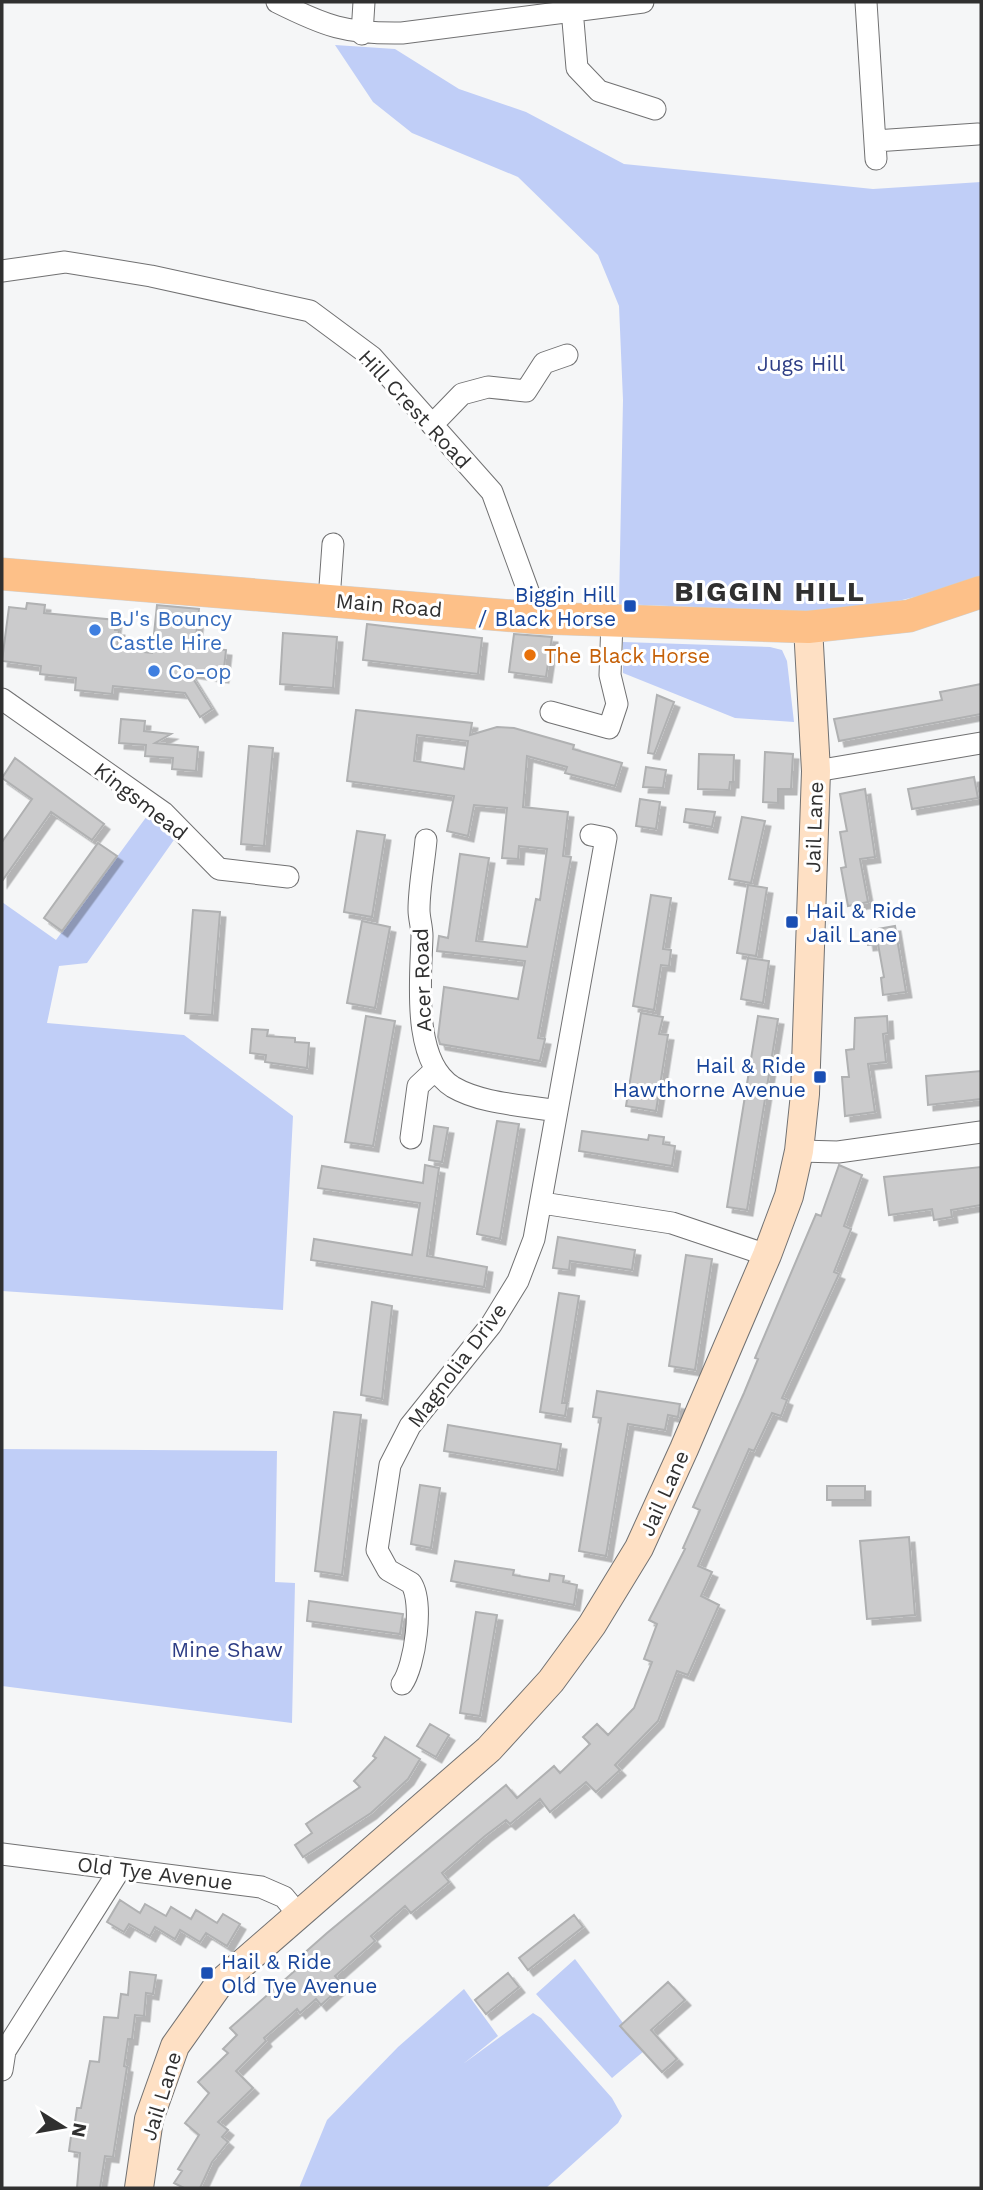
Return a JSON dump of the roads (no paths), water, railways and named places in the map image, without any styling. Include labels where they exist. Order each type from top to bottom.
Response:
[{"type":"main road","name":"Main Road","points":[[2,574],[538,618],[808,626],[909,616],[981,592]]},
{"type":"street","points":[[277,2],[324,26],[362,34],[402,33],[572,9],[643,2]]},
{"type":"street","points":[[362,34],[364,2]]},
{"type":"street","points":[[866,2],[875,150],[978,134]]},
{"type":"street","points":[[572,9],[577,68],[599,91],[655,109]]},
{"type":"street","name":"Hill Crest Road","points":[[2,271],[65,262],[151,276],[310,311],[372,357],[492,492],[538,618]]},
{"type":"street","points":[[432,425],[462,394],[488,387],[526,391],[544,363],[567,355]]},
{"type":"street","points":[[329,600],[333,544]]},
{"type":"street","points":[[551,712],[609,729],[617,704],[610,675],[612,622]]},
{"type":"street","name":"Jail Lane","points":[[139,2188],[149,2119],[174,2046],[219,1984],[489,1749],[551,1681],[592,1625],[639,1548],[767,1255],[789,1196],[799,1151],[804,1094],[816,771],[808,626]]},
{"type":"street","name":"Kingsmead","points":[[2,699],[164,813],[219,869],[288,877]]},
{"type":"street","points":[[816,771],[981,743]]},
{"type":"street","name":"Magnolia Drive","points":[[402,1685],[410,1669],[419,1606],[411,1583],[387,1570],[379,1557],[377,1545],[390,1465],[410,1426],[491,1325],[518,1281],[534,1239],[607,838],[591,835]]},
{"type":"street","name":"Acer Road","points":[[426,840],[419,910],[422,933],[419,976],[424,1041],[435,1070]]},
{"type":"street","points":[[411,1138],[418,1086],[435,1070],[451,1086],[471,1096],[557,1111]]},
{"type":"street","points":[[799,1151],[838,1152],[981,1132]]},
{"type":"street","points":[[542,1203],[672,1223],[767,1255]]},
{"type":"street","name":"Old Tye Avenue","points":[[2,1854],[261,1887],[284,1897],[298,1914]]},
{"type":"street","points":[[2,2070],[5,2051],[120,1869]]},
{"type":"place","name":"Biggin Hill / Black Horse","points":[[630,606]]},
{"type":"place","name":"BJ's Bouncy Castle Hire","points":[[95,630]]},
{"type":"place","name":"The Black Horse","points":[[530,655]]},
{"type":"place","name":"Co-op","points":[[154,671]]},
{"type":"place","name":"Hail & Ride Jail Lane","points":[[792,922]]},
{"type":"place","name":"Hail & Ride Hawthorne Avenue","points":[[820,1077]]},
{"type":"place","name":"Hail & Ride Old Tye Avenue","points":[[207,1973]]},
{"type":"district","name":"BIGGIN HILL","points":[[770,591]]},
{"type":"park label","name":"Jugs Hill","points":[[801,363]]},
{"type":"park label","name":"Mine Shaw","points":[[227,1649]]}]
